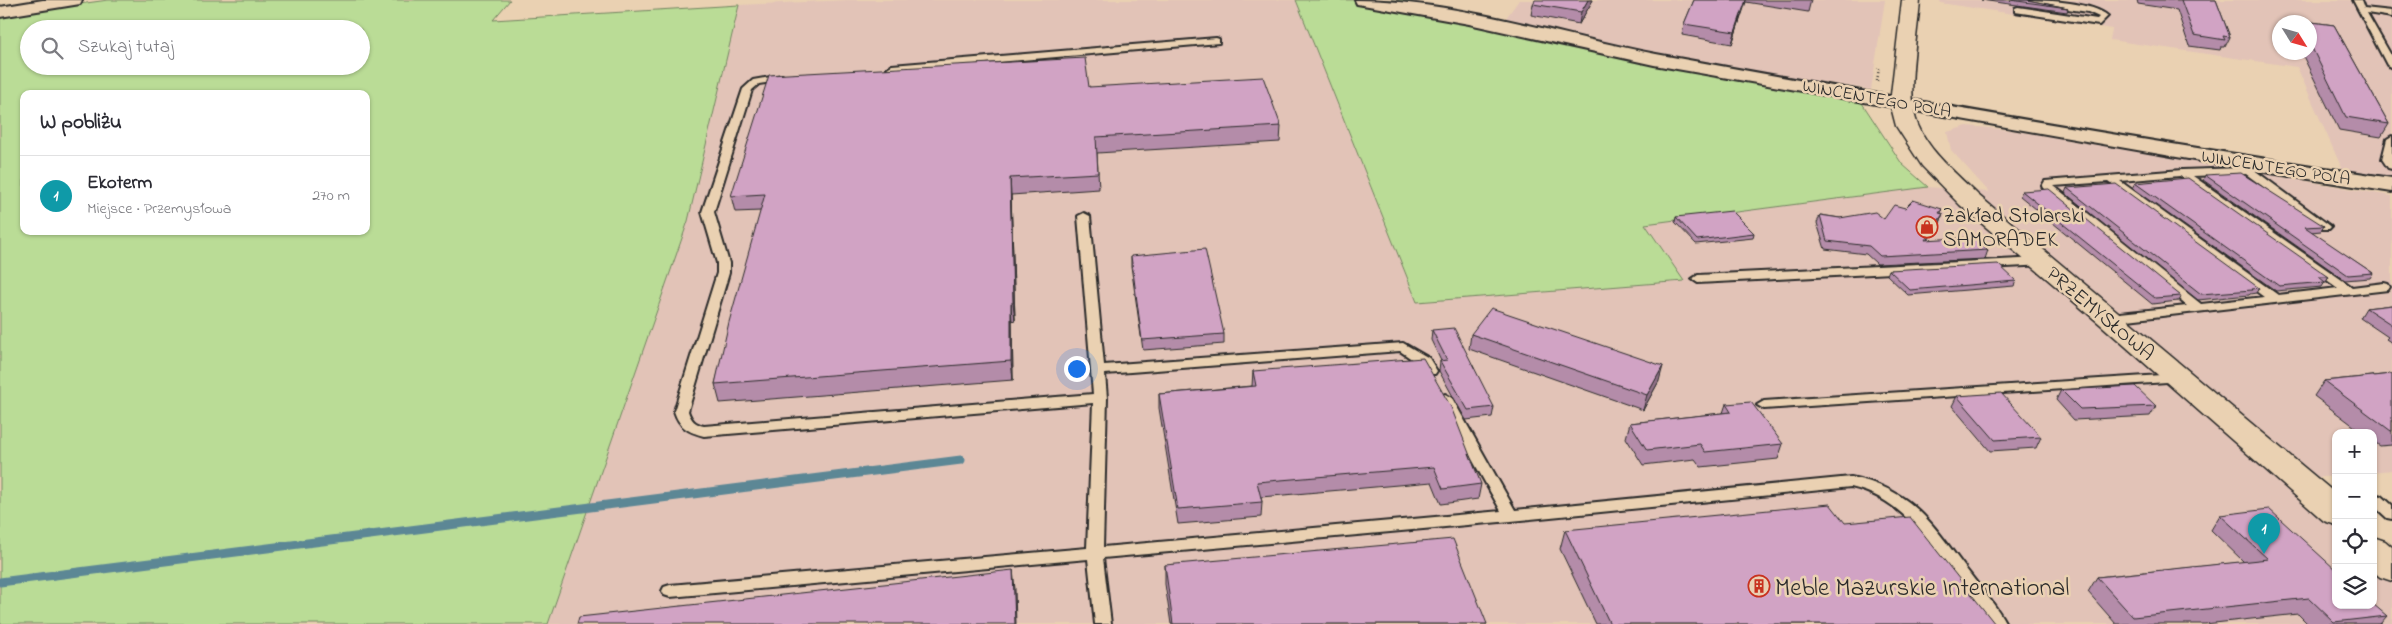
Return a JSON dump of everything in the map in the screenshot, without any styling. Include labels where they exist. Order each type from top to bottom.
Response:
[{"type":"street","points":[[0,12],[74,0]]},
{"type":"street","name":"WINCENTEGO POLA","points":[[1363,0],[1469,18],[1654,59],[1747,74],[2246,167],[2392,185]]},
{"type":"street","name":"PRZEMYSŁOWA","points":[[1911,0],[1901,103],[1902,115],[1910,130],[1941,174],[2110,318],[2177,378],[2332,507]]},
{"type":"street","points":[[2377,554],[2392,568]]},
{"type":"lane","points":[[2018,10],[2099,22],[2104,16],[2090,10],[2027,0]]},
{"type":"lane","points":[[2357,0],[2391,61]]},
{"type":"lane","points":[[2361,10],[2392,14]]},
{"type":"lane","points":[[880,69],[1216,42]]},
{"type":"lane","points":[[791,77],[756,82],[748,89],[708,212],[723,264],[723,273],[681,411],[684,420],[690,427],[704,431],[1100,398]]},
{"type":"lane","points":[[2392,139],[2387,159],[2392,166]]},
{"type":"lane","points":[[2198,308],[2047,186],[2049,183],[2246,167],[2325,227]]},
{"type":"lane","points":[[2182,172],[2350,291]]},
{"type":"lane","points":[[2111,178],[2275,299]]},
{"type":"lane","points":[[1084,216],[1100,398],[1095,554],[1103,624]]},
{"type":"lane","points":[[1698,279],[2042,262]]},
{"type":"lane","points":[[2110,318],[2384,287]]},
{"type":"lane","points":[[1097,370],[1403,347],[1424,361],[1511,516]]},
{"type":"lane","points":[[1764,405],[2177,378]]},
{"type":"lane","points":[[670,590],[1511,516],[1851,482],[1870,485],[1888,493],[1908,507],[1920,520],[1998,624]]},
{"type":"lane","points":[[2381,500],[2392,514]]},
{"type":"shaded area","points":[[848,0],[1296,0],[1417,302],[1683,281],[1645,224],[1928,187],[1989,192],[1951,150],[1947,132],[1967,126],[2011,130],[2392,196],[2392,470],[2377,472],[2377,429],[2332,429],[2332,476],[2299,479],[2332,509],[2332,609],[2377,609],[2377,553],[2392,567],[2392,624],[548,624],[688,221],[739,5]]},
{"type":"shaded area","points":[[1519,0],[1885,0],[1871,90],[1641,52],[1503,22]]},
{"type":"shaded area","points":[[1940,0],[2392,0],[2392,179],[2343,171],[2297,67],[2110,40],[2112,29],[1940,3]]},
{"type":"green space","points":[[108,0],[510,0],[493,20],[739,5],[688,221],[548,624],[0,624],[0,15]]},
{"type":"green space","points":[[1296,0],[1407,0],[1431,8],[1843,97],[1862,103],[1902,164],[1928,187],[1645,224],[1684,281],[1417,302]]},
{"type":"building","points":[[1535,0],[1588,0],[1581,12],[1533,4]]},
{"type":"building","points":[[1694,0],[1746,0],[1735,32],[1684,24]]},
{"type":"building","points":[[2010,0],[2027,0],[2068,8]]},
{"type":"building","points":[[2181,0],[2216,0],[2230,37],[2223,36],[2225,40],[2194,35]]},
{"type":"building","points":[[2317,23],[2334,25],[2389,124],[2346,117],[2317,58]]},
{"type":"building","points":[[1085,58],[1089,87],[1263,77],[1281,126],[1096,137],[1098,173],[1010,178],[1013,303],[1011,303],[1011,361],[715,384],[729,322],[765,194],[731,196],[769,75]]},
{"type":"building","points":[[2241,173],[2324,226],[2305,227],[2373,273],[2348,275],[2205,175]]},
{"type":"building","points":[[2188,178],[2329,277],[2319,277],[2325,282],[2279,286],[2135,183]]},
{"type":"building","points":[[2116,184],[2259,288],[2201,294],[2067,188]]},
{"type":"building","points":[[2049,189],[2181,296],[2155,298],[2022,191]]},
{"type":"building","points":[[1913,200],[1942,209],[1939,213],[1943,214],[1925,240],[1974,237],[1988,250],[1880,256],[1869,246],[1827,241],[1820,215],[1840,218],[1875,212],[1884,219],[1894,205],[1905,208]]},
{"type":"building","points":[[1732,211],[1754,233],[1697,240],[1676,217]]},
{"type":"building","points":[[1205,249],[1224,334],[1142,340],[1131,256]]},
{"type":"building","points":[[1998,264],[2016,281],[1910,290],[1889,270]]},
{"type":"building","points":[[2392,305],[2392,325],[2366,308]]},
{"type":"building","points":[[1491,308],[1663,366],[1647,395],[1471,334]]},
{"type":"building","points":[[1454,328],[1494,407],[1468,410],[1440,361],[1447,360],[1432,330]]},
{"type":"building","points":[[1423,358],[1451,407],[1481,484],[1443,489],[1434,467],[1257,482],[1262,502],[1178,509],[1159,394],[1256,386],[1253,371]]},
{"type":"building","points":[[2392,374],[2392,431],[2324,381]]},
{"type":"building","points":[[2135,386],[2156,406],[2080,409],[2061,390]]},
{"type":"building","points":[[2001,393],[2041,437],[1995,440],[1957,396]]},
{"type":"building","points":[[1751,402],[1783,444],[1705,452],[1700,444],[1647,450],[1630,423],[1731,412],[1726,404]]},
{"type":"building","name":"Meble Mazurskie International","points":[[1830,504],[1845,523],[1910,517],[1995,624],[1610,624],[1565,530]]},
{"type":"building","points":[[2269,509],[2332,566],[2332,609],[2377,609],[2377,607],[2387,616],[2334,622],[2309,598],[2133,617],[2097,577],[2268,559],[2220,515]]},
{"type":"building","points":[[1453,539],[1487,624],[1173,624],[1165,565]]},
{"type":"building","points":[[1013,570],[1015,624],[577,624],[579,617]]},
{"type":"waterway","points":[[0,582],[961,460]]},
{"type":"place","name":"Zakład Stolarski SAMORADEK","points":[[1927,227]]},
{"type":"place","name":"Ekoterm","points":[[2264,554]]},
{"type":"place","name":"Meble Mazurskie International","points":[[1759,586]]}]
